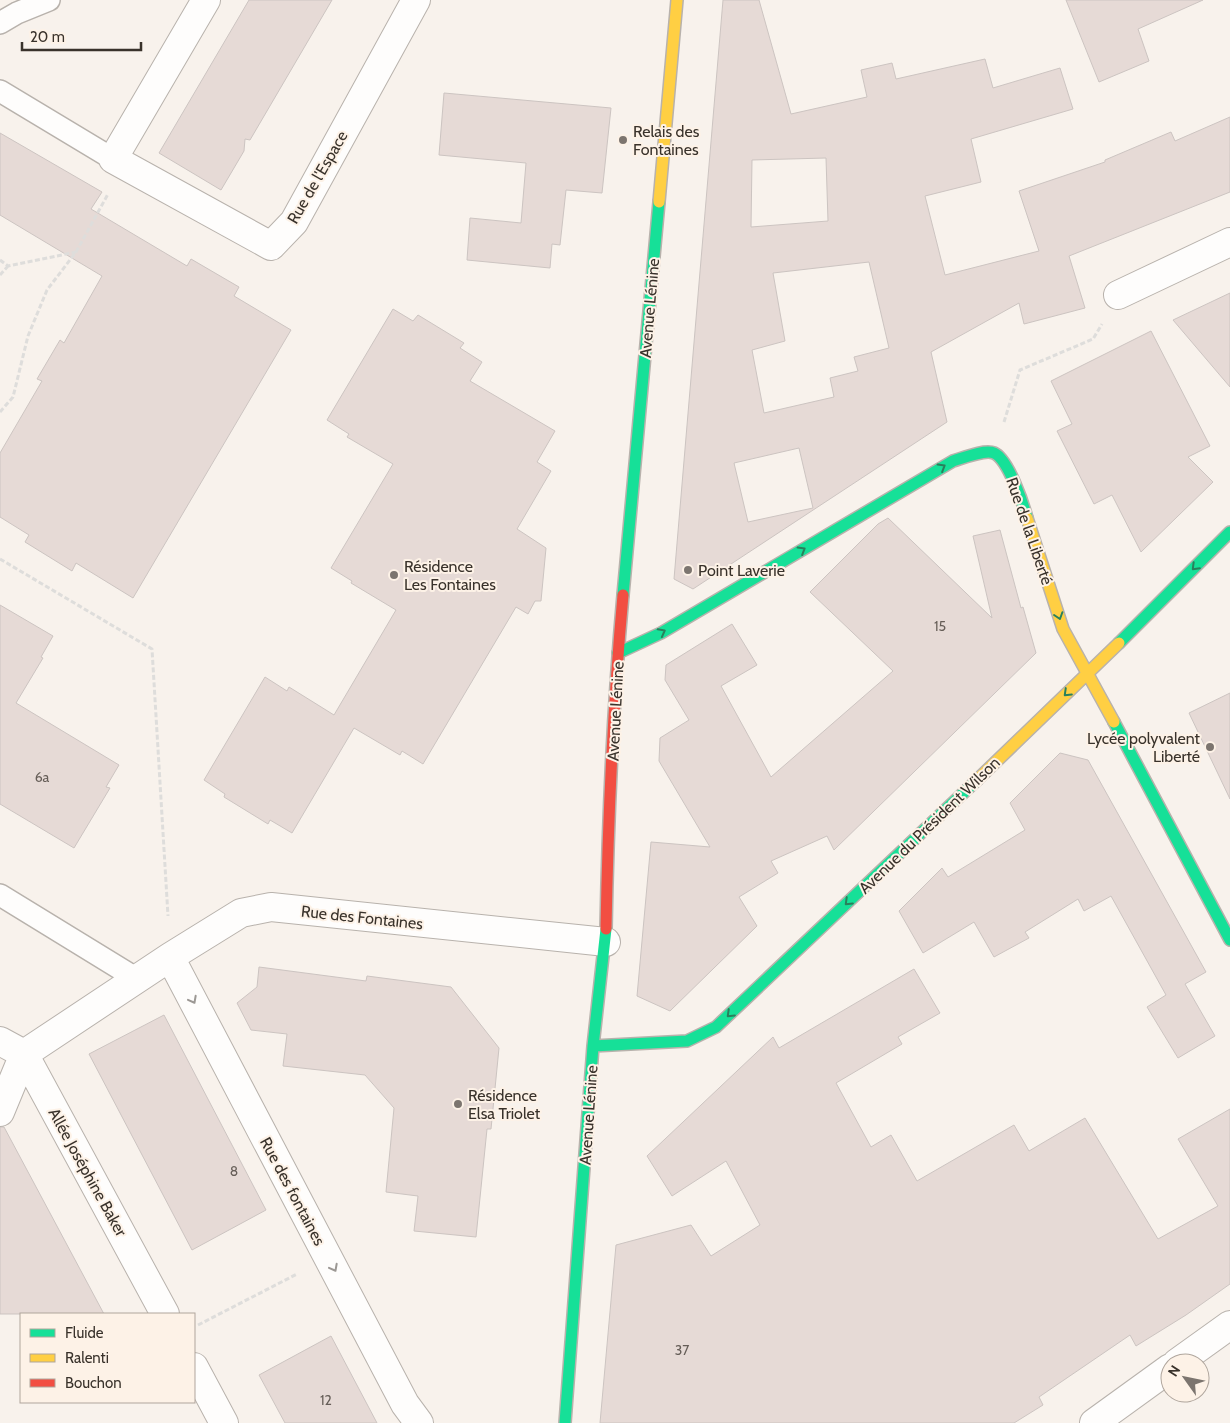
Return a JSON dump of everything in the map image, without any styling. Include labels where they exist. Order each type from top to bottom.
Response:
[{"type":"street","points":[[118,162],[206,0]]},
{"type":"street","name":"Rue de l'Espace","points":[[118,162],[271,246],[294,222],[416,0]]},
{"type":"street","name":"Avenue Lénine","points":[[565,1423],[593,1046],[606,942],[608,840],[618,653],[677,0]]},
{"type":"street","points":[[1118,295],[1230,242]]},
{"type":"street","points":[[618,653],[661,633],[953,461],[974,453],[995,453]]},
{"type":"street","name":"Rue de la Liberté","points":[[995,453],[1005,463],[1023,504],[1063,629],[1230,940]]},
{"type":"street","name":"Avenue du Président Wilson","points":[[593,1046],[687,1041],[716,1027],[1088,674],[1230,532]]},
{"type":"street","name":"Rue des Fontaines","points":[[24,1054],[170,957],[241,913],[271,907],[606,942]]},
{"type":"street","name":"Rue des fontaines","points":[[170,957],[405,1404],[419,1423]]},
{"type":"street","points":[[0,1041],[24,1054],[0,1112]]},
{"type":"street","name":"Allée Joséphine Baker","points":[[24,1054],[164,1313]]},
{"type":"street","points":[[1191,1353],[1230,1325]]},
{"type":"street","points":[[195,1369],[224,1423]]},
{"type":"street","points":[[1094,1423],[1160,1375]]},
{"type":"lane","points":[[0,23],[17,13],[49,0]]},
{"type":"lane","name":"Rue de l'Espace","points":[[0,91],[118,162]]},
{"type":"lane","points":[[0,896],[137,979]]},
{"type":"path","points":[[0,412],[13,397],[28,336],[47,290],[76,252],[118,162]]},
{"type":"path","points":[[0,275],[8,266],[76,252]]},
{"type":"path","points":[[0,260],[8,266]]},
{"type":"path","points":[[995,453],[1020,370],[1094,339],[1118,295]]},
{"type":"path","points":[[0,559],[152,649],[170,957]]},
{"type":"path","points":[[195,1326],[328,1257]]},
{"type":"building","points":[[249,0],[332,0],[250,140],[245,139],[244,151],[221,190],[159,153]]},
{"type":"building","points":[[723,0],[759,0],[791,114],[867,97],[861,70],[892,63],[896,79],[985,59],[993,88],[1060,68],[1073,109],[971,139],[981,182],[925,196],[945,275],[1039,251],[1019,191],[1105,162],[1105,160],[1171,132],[1175,141],[1230,117],[1230,192],[1069,256],[1085,308],[1024,324],[1019,303],[931,352],[947,422],[693,589],[674,579]],"holes":[[[826,158],[828,221],[751,227],[752,160]],[[869,262],[889,348],[854,357],[858,371],[830,378],[834,397],[764,413],[752,350],[785,341],[773,273]],[[799,448],[813,508],[748,522],[734,463]]]},
{"type":"building","points":[[1066,0],[1203,0],[1138,29],[1149,61],[1099,82]]},
{"type":"building","points":[[444,93],[611,108],[602,193],[566,190],[560,245],[552,244],[550,268],[467,260],[470,218],[521,223],[526,163],[439,155]]},
{"type":"building","points":[[0,133],[102,192],[91,209],[187,266],[191,259],[239,287],[234,296],[291,330],[133,598],[76,563],[72,571],[25,542],[29,535],[0,517],[0,453],[42,381],[37,379],[60,340],[64,343],[102,276],[0,215]]},
{"type":"building","points":[[1230,293],[1230,387],[1173,320]]},
{"type":"building","name":"Résidence Les Fontaines","points":[[393,309],[413,321],[418,315],[464,343],[460,348],[482,362],[470,381],[555,431],[537,462],[551,471],[517,529],[546,548],[541,601],[535,601],[528,614],[516,607],[423,764],[402,751],[400,755],[354,728],[292,833],[270,820],[268,824],[224,797],[225,794],[204,780],[265,677],[287,691],[289,687],[334,715],[396,610],[351,583],[352,581],[331,568],[393,464],[347,437],[349,434],[327,420]]},
{"type":"building","points":[[1151,331],[1210,446],[1188,457],[1213,482],[1141,552],[1112,495],[1094,504],[1057,431],[1072,424],[1051,381]]},
{"type":"building","points":[[888,518],[992,618],[973,536],[1000,530],[1021,608],[1023,607],[1036,653],[834,850],[827,836],[771,861],[778,873],[739,897],[757,926],[670,1011],[637,996],[651,842],[710,847],[659,761],[660,738],[689,720],[665,680],[666,665],[732,624],[757,665],[721,686],[771,777],[893,671],[810,592],[878,524]]},
{"type":"building","points":[[0,605],[53,636],[41,657],[43,658],[16,703],[119,765],[106,787],[110,788],[74,848],[0,804]]},
{"type":"building","points":[[1230,693],[1230,799],[1189,713]]},
{"type":"building","points":[[1060,753],[1088,760],[1206,972],[1185,984],[1215,1036],[1178,1058],[1147,1007],[1166,995],[1111,896],[1084,911],[1078,899],[1025,932],[1029,938],[994,957],[974,922],[923,953],[899,911],[942,868],[948,877],[1025,830],[1010,803]]},
{"type":"building","name":"Résidence Elsa Triolet","points":[[259,967],[366,981],[367,976],[451,987],[499,1048],[491,1129],[487,1129],[476,1237],[414,1231],[418,1196],[386,1192],[394,1108],[365,1075],[283,1066],[287,1034],[251,1030],[237,1003],[257,987]]},
{"type":"building","points":[[914,969],[940,1013],[898,1037],[902,1044],[836,1083],[871,1147],[891,1135],[917,1181],[1014,1125],[1029,1151],[1085,1118],[1158,1239],[1218,1206],[1178,1139],[1230,1109],[1230,1284],[1186,1315],[1136,1346],[1130,1335],[1039,1397],[1043,1405],[1014,1423],[600,1423],[616,1245],[691,1225],[711,1256],[760,1225],[726,1161],[672,1196],[647,1156],[773,1037],[779,1048]]},
{"type":"building","points":[[164,1015],[266,1210],[192,1250],[89,1054]]},
{"type":"building","points":[[0,1127],[4,1127],[103,1313],[0,1314]]},
{"type":"building","points":[[331,1336],[377,1423],[285,1423],[259,1375]]},
{"type":"traffic: fast","points":[[623,595],[659,202]]},
{"type":"traffic: fast","points":[[618,653],[661,633],[953,461],[974,454],[990,452],[999,457],[1010,472],[1027,518]]},
{"type":"traffic: fast","points":[[1119,643],[1230,532]]},
{"type":"traffic: fast","points":[[1114,722],[1230,940]]},
{"type":"traffic: fast","points":[[593,1046],[687,1041],[716,1027],[977,780]]},
{"type":"traffic: fast","points":[[565,1423],[593,1046],[606,929]]},
{"type":"traffic: slow","points":[[659,202],[677,0]]},
{"type":"traffic: slow","points":[[1027,518],[1063,629],[1114,722]]},
{"type":"traffic: slow","points":[[977,780],[1119,643]]},
{"type":"traffic: jam","points":[[606,929],[616,678],[623,595]]},
{"type":"place","name":"Relais des Fontaines","points":[[623,140]]},
{"type":"place","name":"Point Laverie","points":[[688,570]]},
{"type":"place","name":"Résidence Les Fontaines","points":[[394,575]]},
{"type":"place","name":"Lycée polyvalent Liberté","points":[[1210,747]]},
{"type":"place","name":"Résidence Elsa Triolet","points":[[458,1104]]}]
